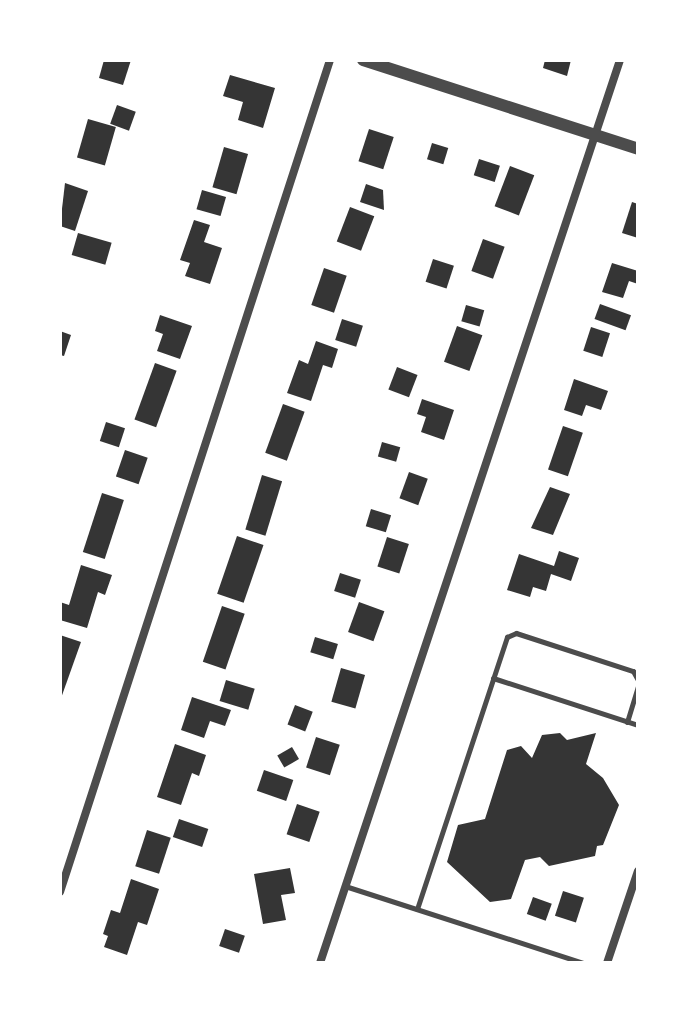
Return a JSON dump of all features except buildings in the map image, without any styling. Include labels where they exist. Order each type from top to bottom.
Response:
[{"type":"street","points":[[60,892],[330,60]]},
{"type":"street","points":[[363,60],[638,149]]},
{"type":"street","points":[[320,963],[620,60]]},
{"type":"street","points":[[607,963],[638,871]]},
{"type":"lane","points":[[417,909],[507,637],[516,633],[633,671],[638,680]]},
{"type":"lane","points":[[493,678],[638,725]]},
{"type":"lane","points":[[627,722],[638,687]]},
{"type":"lane","points":[[345,886],[583,963]]}]
